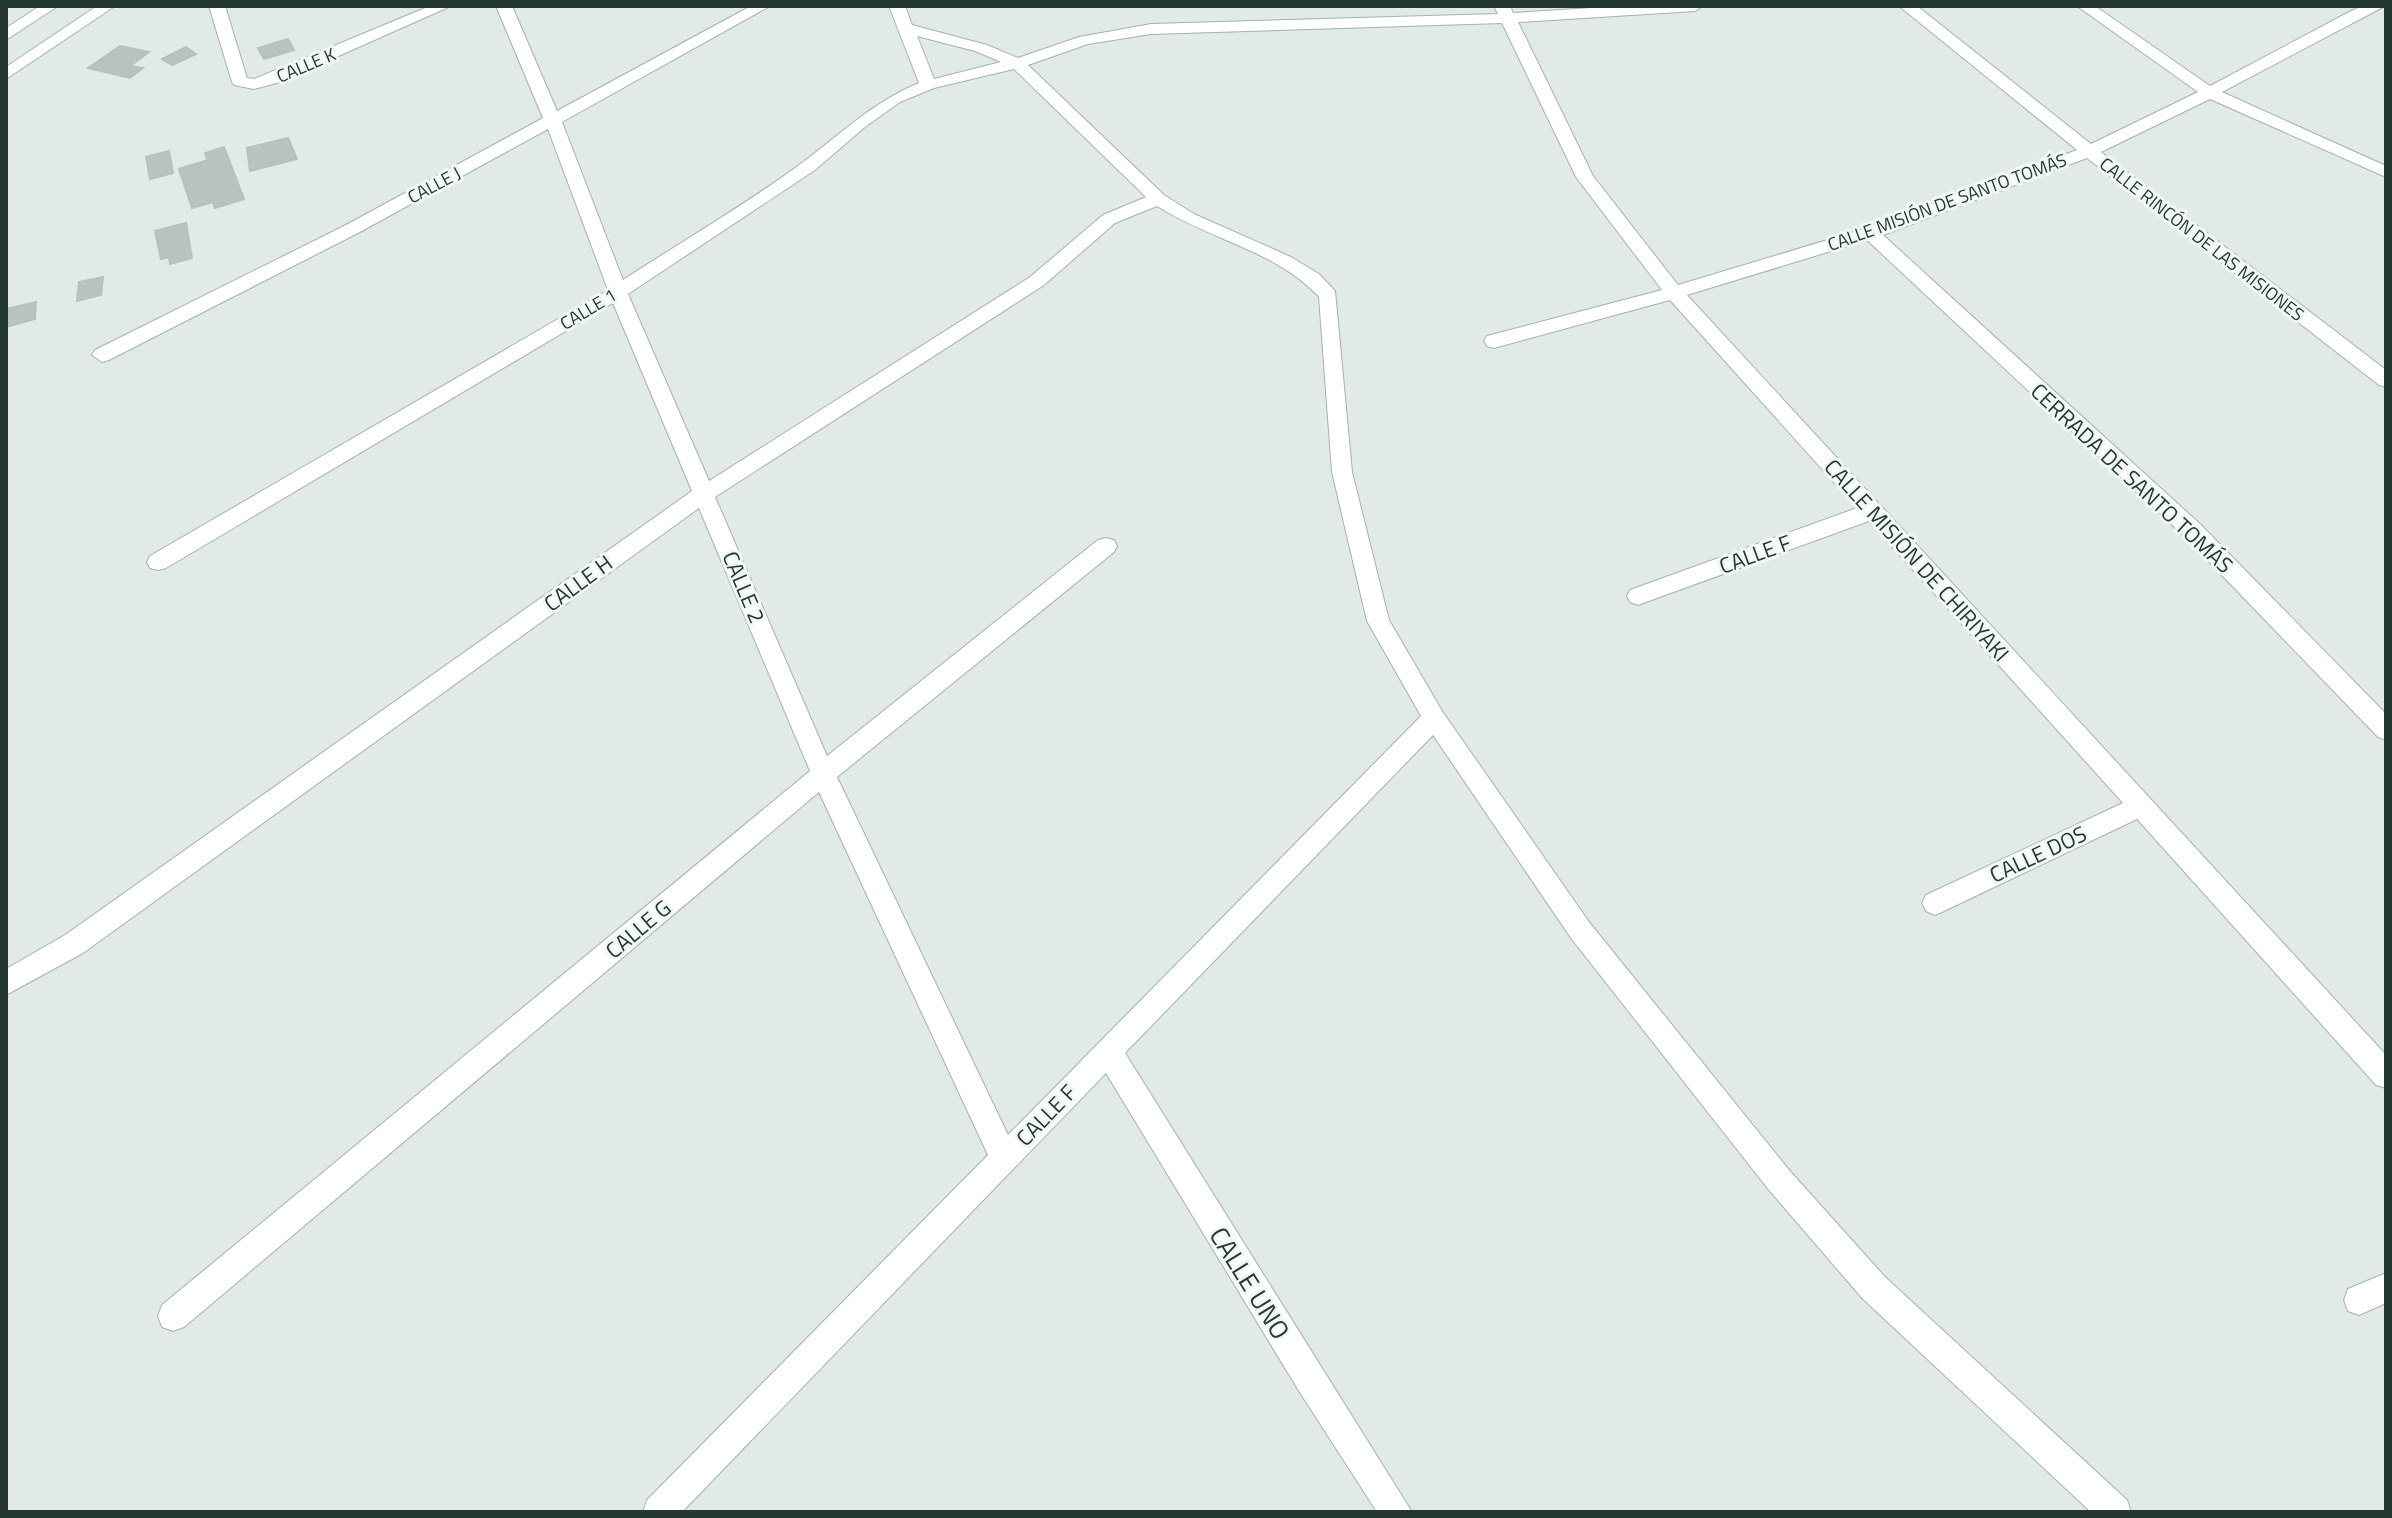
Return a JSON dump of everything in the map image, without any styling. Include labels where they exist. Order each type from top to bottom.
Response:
[{"type":"street","points":[[6,35],[50,6]]},
{"type":"street","points":[[6,74],[107,6]]},
{"type":"street","name":"CALLE K","points":[[217,6],[240,82],[254,84],[274,79],[443,6]]},
{"type":"street","name":"CALLE 2","points":[[504,6],[553,121],[618,292],[823,774],[1004,1158]]},
{"type":"street","name":"CALLE J","points":[[102,355],[352,229],[762,6]]},
{"type":"street","points":[[897,6],[928,85]]},
{"type":"street","name":"CALLE 1","points":[[158,562],[618,292],[809,166],[859,123],[894,99],[928,85],[1017,63],[1085,40],[1151,29],[1695,6]]},
{"type":"street","name":"CALLE RINCÓN DE LAS MISIONES","points":[[1907,6],[2386,380]]},
{"type":"street","points":[[2085,6],[2208,92],[2386,172]]},
{"type":"street","name":"CALLE MISIÓN DE SANTO TOMÁS","points":[[1494,341],[1674,293],[1870,233],[2089,151],[2162,118],[2348,10],[2377,6]]},
{"type":"street","name":"CALLE MISIÓN DE CHIRIYAKI","points":[[1504,12],[1585,177],[1674,293],[2386,1075]]},
{"type":"street","points":[[905,28],[981,48],[1017,63],[1158,199],[1188,218],[1285,261],[1312,278],[1328,295],[1342,472],[1378,621],[1434,718],[1580,930],[1779,1180],[1874,1288],[2115,1512]]},
{"type":"street","name":"CALLE H","points":[[6,983],[74,944],[705,493],[1037,281],[1109,219],[1158,199]]},
{"type":"street","name":"CERRADA DE SANTO TOMÁS","points":[[1870,233],[2193,531],[2386,730]]},
{"type":"street","name":"CALLE F","points":[[1638,596],[1873,511]]},
{"type":"street","name":"CALLE G","points":[[173,1316],[823,774],[1106,546]]},
{"type":"street","name":"CALLE F","points":[[659,1512],[1434,718]]},
{"type":"street","name":"CALLE DOS","points":[[1935,903],[2141,806]]},
{"type":"street","name":"CALLE UNO","points":[[1109,1052],[1310,1380],[1396,1512]]},
{"type":"building","points":[[288,39],[294,50],[264,59],[258,48]]},
{"type":"building","points":[[120,46],[149,52],[130,66],[143,68],[130,78],[88,68]]},
{"type":"building","points":[[186,47],[196,54],[172,65],[162,59]]},
{"type":"building","points":[[288,138],[297,159],[250,171],[247,148]]},
{"type":"building","points":[[224,147],[244,199],[215,208],[213,202],[192,208],[179,169],[208,160],[205,153]]},
{"type":"building","points":[[169,151],[173,173],[150,179],[146,157]]},
{"type":"building","points":[[186,223],[192,258],[170,264],[169,257],[161,259],[155,231]]},
{"type":"building","points":[[103,277],[101,295],[77,301],[79,282]]},
{"type":"building","points":[[36,302],[35,319],[6,327],[6,309]]}]
